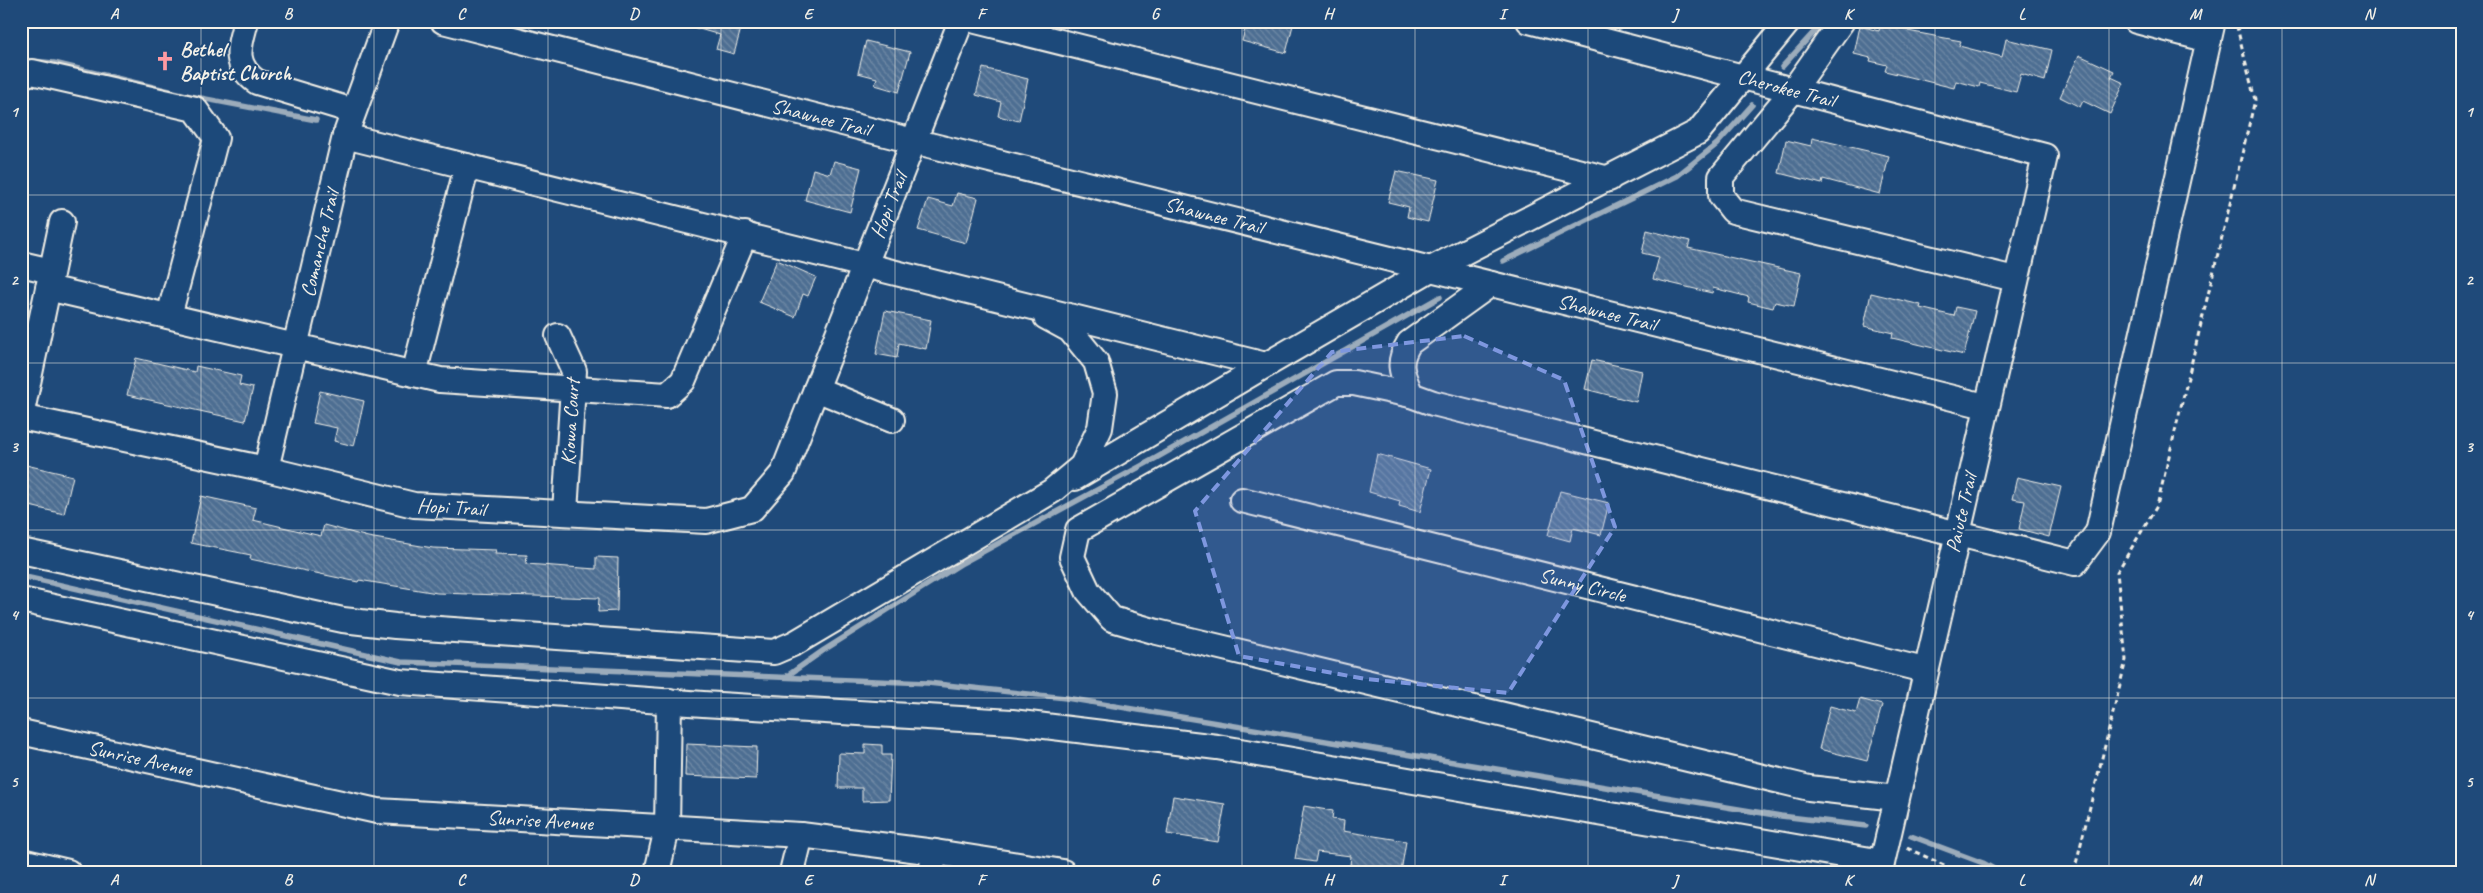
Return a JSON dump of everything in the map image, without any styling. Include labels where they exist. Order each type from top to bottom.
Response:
[{"type":"street","points":[[246,21],[238,50],[244,73],[257,82],[353,111]]},
{"type":"street","name":"Comanche Trail","points":[[266,470],[345,136],[387,21]]},
{"type":"street","name":"Shawnee Trail","points":[[443,21],[913,141],[1985,406]]},
{"type":"street","name":"Hopi Trail","points":[[21,416],[414,505],[706,521],[752,509],[783,473],[961,21]]},
{"type":"street","points":[[976,21],[1609,179]]},
{"type":"street","name":"Cherokee Trail","points":[[1529,21],[2045,156]]},
{"type":"street","points":[[21,551],[342,620],[774,652],[795,643],[1430,269],[1698,132],[1789,21]]},
{"type":"street","points":[[1842,21],[1794,89],[1721,177],[1721,196],[1732,211],[2015,279]]},
{"type":"street","points":[[1896,798],[1809,788],[1157,632],[1112,619],[1088,591],[1072,557],[1078,530],[1336,383],[1354,383],[1411,395],[1443,406],[2075,564],[2098,532],[2211,31],[2136,21]]},
{"type":"street","points":[[21,76],[32,72],[196,109],[216,138],[169,316]]},
{"type":"street","points":[[345,136],[1266,365]]},
{"type":"street","name":"Paiute Trail","points":[[1881,867],[1924,670],[2045,156]]},
{"type":"street","points":[[414,374],[467,166]]},
{"type":"street","points":[[21,416],[62,222]]},
{"type":"street","points":[[21,264],[50,279],[169,316],[440,380],[668,396],[683,381],[745,234]]},
{"type":"street","points":[[1411,395],[1403,374],[1401,356],[1410,343],[1491,284]]},
{"type":"street","points":[[1023,304],[1070,330],[1096,362],[1105,393],[1100,428],[1082,466],[1052,491]]},
{"type":"street","name":"Kiowa Court","points":[[558,336],[574,371],[565,512]]},
{"type":"street","points":[[816,389],[892,420]]},
{"type":"street","name":"Sunny Circle","points":[[1242,500],[1924,670]]},
{"type":"street","points":[[21,600],[400,682],[1012,722],[1217,747],[1881,867]]},
{"type":"street","points":[[657,872],[668,829],[668,701]]},
{"type":"street","name":"Sunrise Avenue","points":[[21,732],[378,811],[668,829],[801,835],[933,862],[1063,872]]},
{"type":"street","points":[[792,872],[801,835]]},
{"type":"street","points":[[21,861],[68,872]]},
{"type":"path","points":[[2074,872],[2126,660],[2117,572],[2157,506],[2255,100],[2237,27],[2242,21]]},
{"type":"path","points":[[1887,838],[1959,872]]},
{"type":"highlighted area","points":[[1464,336],[1564,380],[1615,527],[1508,693],[1366,679],[1239,656],[1195,511],[1332,352]]},
{"type":"building","points":[[690,21],[743,21],[734,54],[716,49],[720,35],[689,26]]},
{"type":"building","points":[[1247,21],[1294,21],[1286,53],[1242,41]]},
{"type":"building","points":[[1881,21],[1910,23],[1908,31],[1961,41],[1959,46],[2002,57],[2006,39],[2052,50],[2045,81],[2021,74],[2016,92],[1980,83],[1979,87],[1956,81],[1954,88],[1885,71],[1887,65],[1870,61],[1871,58],[1854,54],[1860,26],[1879,31]]},
{"type":"building","points":[[866,41],[910,52],[899,92],[875,85],[877,78],[858,73]]},
{"type":"building","points":[[2079,55],[2114,71],[2111,77],[2124,83],[2110,114],[2083,101],[2080,107],[2060,97]]},
{"type":"building","points":[[983,68],[1028,79],[1019,121],[998,116],[1001,102],[976,95]]},
{"type":"building","points":[[1812,138],[1889,156],[1880,194],[1823,179],[1822,184],[1779,173],[1786,140],[1811,146]]},
{"type":"building","points":[[834,161],[861,168],[850,212],[805,200],[813,169],[830,174]]},
{"type":"building","points":[[1396,171],[1438,180],[1428,222],[1407,217],[1409,207],[1388,202]]},
{"type":"building","points":[[957,193],[978,198],[966,243],[918,230],[928,199],[953,206]]},
{"type":"building","points":[[1647,230],[1690,241],[1688,248],[1801,273],[1794,306],[1775,302],[1773,308],[1748,302],[1749,297],[1713,288],[1712,293],[1653,279],[1659,257],[1642,253]]},
{"type":"building","points":[[777,260],[816,277],[808,296],[803,294],[795,317],[759,302]]},
{"type":"building","points":[[1871,293],[1921,305],[1920,308],[1954,316],[1956,307],[1975,311],[1964,355],[1892,338],[1893,333],[1864,326]]},
{"type":"building","points":[[885,311],[931,320],[926,349],[899,343],[897,358],[876,354]]},
{"type":"building","points":[[136,358],[195,372],[196,366],[241,376],[239,385],[253,388],[245,421],[127,395]]},
{"type":"building","points":[[1592,360],[1642,371],[1636,402],[1585,389]]},
{"type":"building","points":[[320,391],[364,401],[354,446],[334,441],[337,428],[313,423]]},
{"type":"building","points":[[1377,454],[1431,469],[1420,512],[1399,506],[1400,501],[1369,492]]},
{"type":"building","points":[[26,465],[73,476],[64,514],[21,504],[21,487]]},
{"type":"building","points":[[2017,477],[2061,487],[2049,537],[2019,529],[2025,501],[2012,499]]},
{"type":"building","points":[[1560,491],[1609,503],[1601,535],[1573,528],[1570,541],[1548,535]]},
{"type":"building","points":[[201,496],[256,508],[253,520],[321,536],[324,525],[368,537],[433,548],[496,550],[495,554],[527,555],[526,564],[596,569],[596,557],[618,558],[617,611],[598,612],[599,598],[437,593],[359,580],[358,582],[250,559],[251,555],[191,543]]},
{"type":"building","points":[[1860,699],[1882,705],[1867,761],[1819,749],[1830,706],[1856,713]]},
{"type":"building","points":[[686,744],[757,747],[756,779],[685,776]]},
{"type":"building","points":[[865,744],[882,745],[882,755],[891,755],[889,800],[862,801],[862,788],[838,788],[839,753],[865,754]]},
{"type":"building","points":[[1173,796],[1225,804],[1218,842],[1167,834]]},
{"type":"building","points":[[1304,806],[1333,811],[1332,819],[1344,821],[1343,831],[1406,841],[1401,872],[1380,872],[1350,865],[1351,856],[1317,852],[1315,862],[1295,859]]},
{"type":"waterway","points":[[1782,67],[1824,21]]},
{"type":"waterway","points":[[21,60],[54,63],[190,96],[316,120]]},
{"type":"waterway","points":[[1503,261],[1677,176],[1717,144],[1752,105]]},
{"type":"waterway","points":[[787,676],[824,650],[962,563],[1156,458],[1440,297]]},
{"type":"waterway","points":[[21,576],[401,662],[928,683],[1066,698],[1781,816],[1866,826]]},
{"type":"waterway","points":[[1911,836],[1983,863],[1999,872]]},
{"type":"place","name":"Bethel Baptist Church","points":[[165,61]]}]
